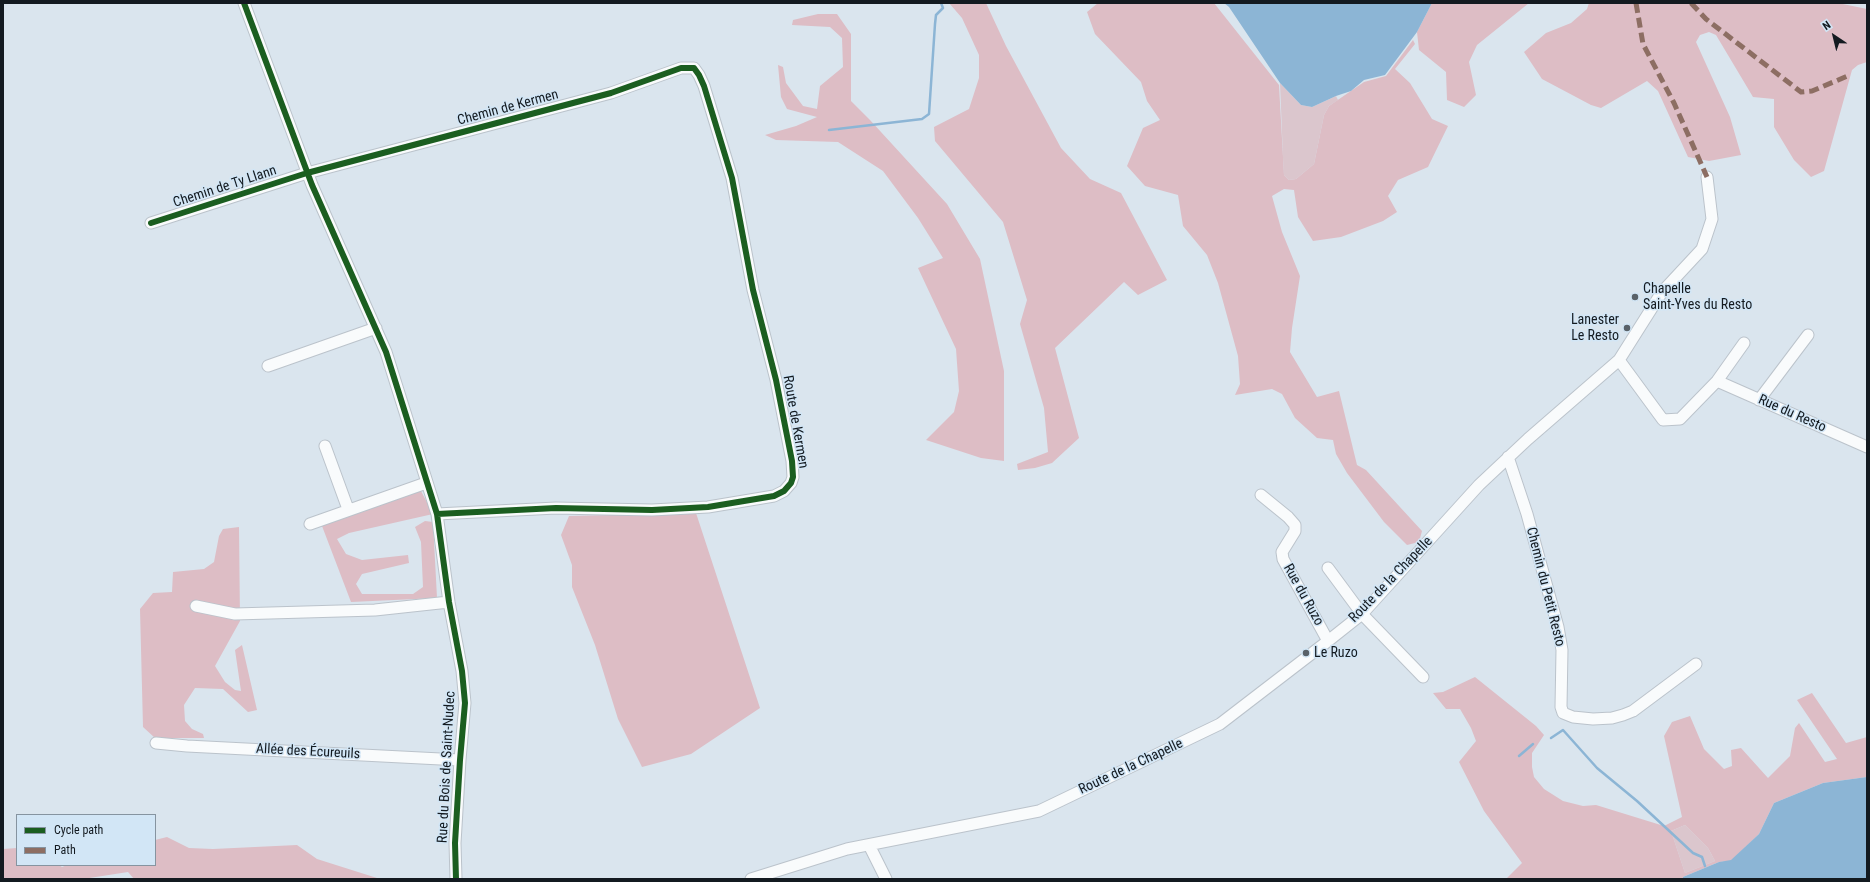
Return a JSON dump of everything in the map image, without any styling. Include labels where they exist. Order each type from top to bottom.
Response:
[{"type":"street","name":"Rue du Bois de Saint-Nudec","points":[[244,3],[307,173],[386,352],[437,514],[449,602],[462,671],[465,702],[455,843],[456,879]]},
{"type":"street","name":"Chemin de Kermen","points":[[307,173],[611,93],[681,68],[694,68],[704,86]]},
{"type":"street","name":"Route de Kermen","points":[[437,514],[556,508],[652,510],[708,507],[764,498],[784,492],[793,477],[792,461],[776,380],[753,290],[732,178],[704,86]]},
{"type":"street","name":"Chemin de Ty Llann","points":[[151,223],[307,173]]},
{"type":"street","name":"Route de la Chapelle","points":[[751,879],[847,849],[1039,811],[1220,724],[1362,614],[1479,486],[1508,457],[1619,360],[1662,292],[1702,248],[1712,219],[1707,178]]},
{"type":"street","points":[[268,366],[376,328]]},
{"type":"street","points":[[1759,400],[1808,335]]},
{"type":"street","points":[[1619,360],[1663,420],[1680,420],[1717,381],[1744,343]]},
{"type":"street","name":"Rue du Resto","points":[[1717,381],[1867,447]]},
{"type":"street","points":[[325,446],[348,509]]},
{"type":"street","name":"Chemin du Petit Resto","points":[[1508,457],[1529,521],[1558,627],[1562,650],[1561,707],[1563,713],[1573,717],[1593,719],[1612,718],[1624,715],[1639,707],[1696,664]]},
{"type":"street","points":[[310,524],[348,509],[426,483]]},
{"type":"street","name":"Rue du Ruzo","points":[[1261,495],[1288,517],[1295,525],[1295,531],[1282,552],[1283,559],[1328,641]]},
{"type":"street","points":[[1328,568],[1362,614],[1424,677]]},
{"type":"street","points":[[196,606],[234,614],[375,610],[449,602]]},
{"type":"street","name":"Allée des Écureuils","points":[[156,743],[187,746],[460,760]]},
{"type":"street","points":[[869,845],[886,879]]},
{"type":"shaded area","points":[[949,3],[986,3],[1006,46],[1061,148],[1090,179],[1121,193],[1167,280],[1138,295],[1124,282],[1055,348],[1079,438],[1052,463],[1035,468],[1018,470],[1017,464],[1048,452],[1044,408],[1020,324],[1027,300],[1003,222],[935,141],[934,127],[969,109],[979,78],[979,55],[962,18]]},
{"type":"shaded area","points":[[1098,3],[1214,3],[1279,85],[1284,175],[1289,180],[1296,179],[1314,164],[1324,115],[1329,106],[1364,82],[1386,76],[1413,40],[1415,44],[1395,69],[1410,83],[1432,119],[1448,126],[1428,167],[1398,180],[1388,196],[1397,212],[1383,221],[1341,237],[1313,241],[1298,217],[1294,190],[1284,189],[1272,196],[1282,232],[1300,276],[1290,352],[1317,397],[1339,391],[1357,465],[1366,470],[1422,531],[1419,542],[1407,545],[1384,522],[1347,473],[1336,454],[1333,440],[1317,438],[1295,418],[1282,394],[1272,389],[1235,395],[1240,384],[1238,356],[1218,283],[1207,255],[1183,226],[1178,195],[1145,186],[1127,166],[1143,128],[1160,120],[1147,101],[1141,82],[1095,34],[1087,12]]},
{"type":"shaded area","points":[[1432,3],[1529,3],[1477,45],[1469,62],[1476,95],[1464,107],[1447,100],[1446,72],[1419,50],[1417,32]]},
{"type":"shaded area","points":[[1589,3],[1838,3],[1867,9],[1867,62],[1858,65],[1852,70],[1824,171],[1811,177],[1794,160],[1774,127],[1774,99],[1753,97],[1716,35],[1709,32],[1700,35],[1696,42],[1730,117],[1741,155],[1709,161],[1688,157],[1658,91],[1647,81],[1601,108],[1591,105],[1542,79],[1524,52],[1546,33],[1571,23],[1587,9]]},
{"type":"shaded area","points":[[818,14],[837,14],[851,34],[851,101],[947,204],[980,259],[1004,371],[1004,461],[981,458],[926,440],[954,412],[959,391],[956,349],[918,268],[943,258],[918,218],[883,171],[838,142],[776,140],[765,135],[796,126],[817,117],[787,109],[781,97],[778,65],[783,67],[786,83],[803,106],[817,109],[820,86],[843,67],[842,38],[830,27],[792,25],[793,20]]},
{"type":"shaded area","points":[[1280,83],[1301,105],[1312,107],[1336,96],[1338,100],[1329,106],[1324,115],[1314,164],[1296,179],[1289,180],[1284,175]]},
{"type":"shaded area","points":[[421,491],[433,514],[349,533],[337,539],[346,554],[362,560],[408,555],[409,563],[362,574],[356,584],[362,594],[413,594],[423,587],[421,542],[415,527],[425,521],[433,522],[437,598],[351,602],[322,526]]},
{"type":"shaded area","points":[[696,513],[760,708],[691,754],[642,767],[618,719],[595,645],[572,587],[572,565],[561,535],[569,516]]},
{"type":"shaded area","points":[[239,527],[240,621],[215,666],[225,682],[235,690],[241,691],[235,650],[242,645],[257,710],[248,712],[223,689],[195,688],[184,705],[185,721],[192,729],[203,734],[204,738],[155,738],[143,727],[140,609],[153,593],[172,592],[173,572],[204,569],[214,562],[219,536],[223,529]]},
{"type":"shaded area","points":[[1475,677],[1536,726],[1544,735],[1532,753],[1534,777],[1544,789],[1563,801],[1583,806],[1596,805],[1664,826],[1682,817],[1664,736],[1672,722],[1690,716],[1704,749],[1724,769],[1732,766],[1731,750],[1741,748],[1768,778],[1790,756],[1795,728],[1799,723],[1825,762],[1837,759],[1797,700],[1812,693],[1846,743],[1867,737],[1867,777],[1823,783],[1774,803],[1759,834],[1731,861],[1719,862],[1683,877],[1683,879],[1506,879],[1522,863],[1484,811],[1459,762],[1476,741],[1471,728],[1460,709],[1446,709],[1433,693],[1443,692]],"holes":[[[1685,825],[1708,848],[1715,861],[1685,873],[1671,831]]]},
{"type":"shaded area","points":[[1685,825],[1708,848],[1715,861],[1685,873],[1671,831]]},
{"type":"shaded area","points":[[167,837],[189,848],[213,849],[297,845],[317,859],[377,878],[395,879],[134,879],[128,872],[83,879],[3,879],[3,849],[16,848],[16,866],[156,866],[156,840]]},
{"type":"water","points":[[1224,3],[1432,3],[1417,32],[1385,75],[1364,80],[1351,91],[1312,107],[1301,105],[1280,83],[1229,7]]},
{"type":"water","points":[[1867,777],[1867,879],[1683,879],[1683,877],[1719,862],[1731,860],[1759,834],[1774,803],[1823,783]]},
{"type":"waterway","points":[[829,130],[922,119],[929,114],[935,24],[936,15],[943,8],[941,3]]},
{"type":"waterway","points":[[1551,738],[1563,730],[1597,768],[1637,801],[1693,853],[1702,857],[1705,866]]},
{"type":"waterway","points":[[1519,756],[1533,744]]},
{"type":"marked path","points":[[1636,3],[1643,44],[1674,103],[1707,177]]},
{"type":"marked path","points":[[1691,3],[1706,19],[1801,92],[1812,91],[1850,75]]},
{"type":"cycle path","points":[[244,3],[312,185],[386,352],[437,514],[449,602],[462,671],[465,703],[455,843],[456,879]]},
{"type":"cycle path","points":[[151,223],[307,173],[611,93],[681,68],[694,68],[704,86],[732,178],[753,290],[776,380],[792,461],[793,477],[791,483],[784,491],[774,496],[708,507],[652,510],[556,508],[437,514]]},
{"type":"place","name":"Chapelle Saint-Yves du Resto","points":[[1635,297]]},
{"type":"place","name":"Lanester Le Resto","points":[[1627,328]]},
{"type":"place","name":"Le Ruzo","points":[[1306,653]]}]
